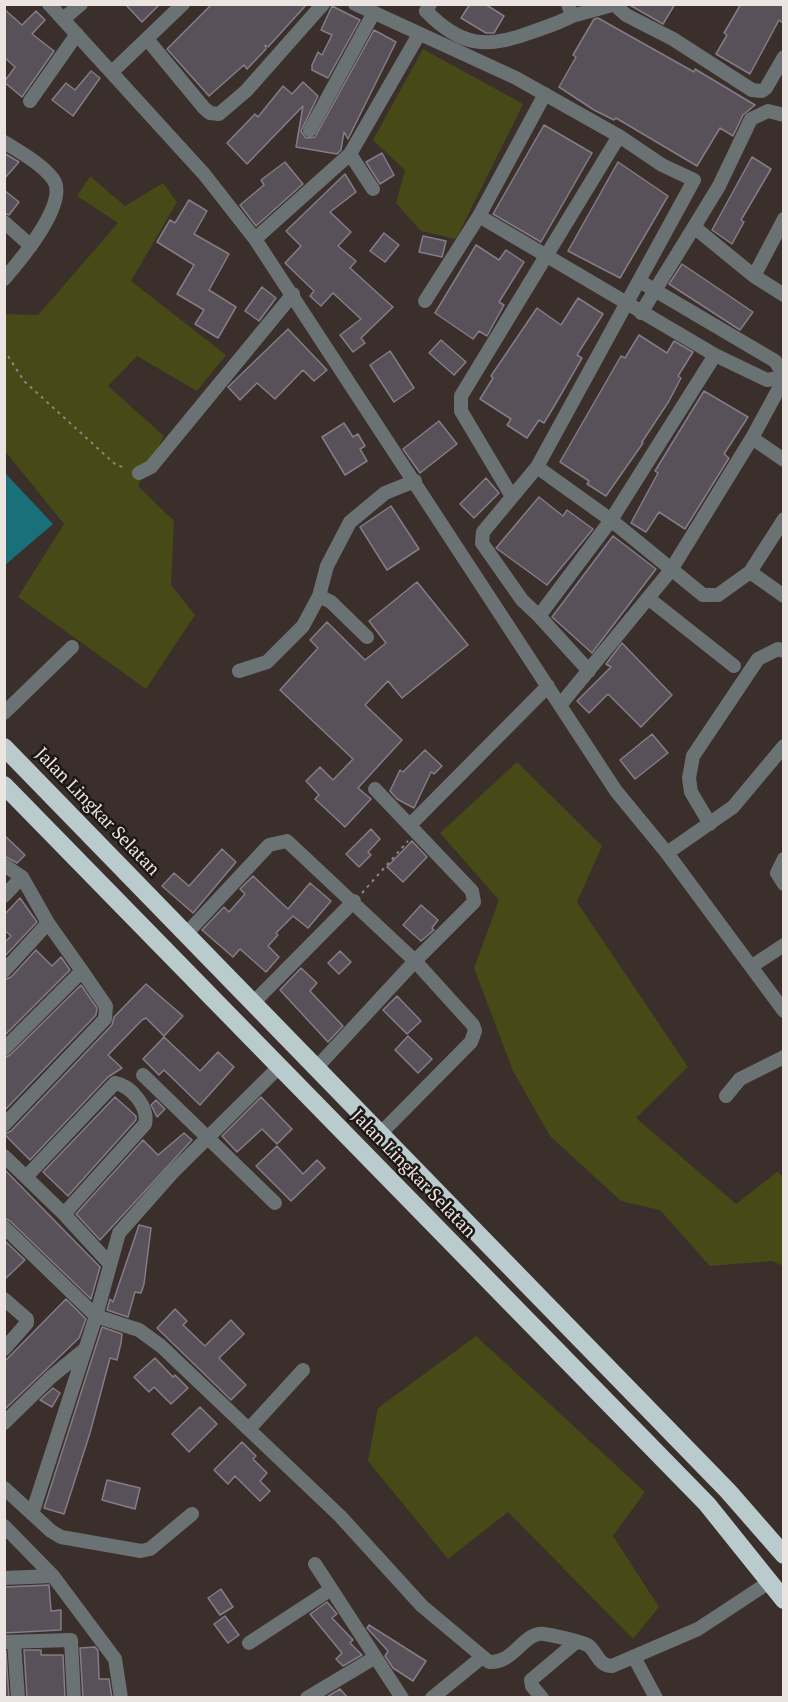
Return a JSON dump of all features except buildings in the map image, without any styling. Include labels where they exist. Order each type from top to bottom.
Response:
[{"type":"highway","name":"Jalan Lingkar Selatan","points":[[4,747],[318,1066],[347,1099],[728,1491],[783,1555]]},
{"type":"highway","name":"Jalan Lingkar Selatan","points":[[4,785],[329,1120],[707,1504],[771,1581],[783,1600]]},
{"type":"highway","points":[[329,1120],[347,1099]]},
{"type":"street","points":[[49,4],[204,174],[255,239],[616,790],[752,966],[783,1011]]},
{"type":"street","points":[[63,19],[81,4]]},
{"type":"street","points":[[112,72],[183,4]]},
{"type":"street","points":[[147,39],[204,108],[210,113],[219,114],[246,91],[323,4]]},
{"type":"street","points":[[355,4],[418,36],[516,78],[619,136],[662,165],[714,191]]},
{"type":"street","points":[[430,4],[426,11],[439,25],[453,35],[477,43],[509,40],[570,10],[616,5],[626,15],[672,39],[752,90],[762,91],[766,88],[783,57]]},
{"type":"street","points":[[310,130],[373,14]]},
{"type":"street","points":[[30,101],[77,34]]},
{"type":"street","points":[[255,239],[350,154],[418,36]]},
{"type":"street","points":[[425,301],[479,216],[545,94]]},
{"type":"street","points":[[641,313],[714,191],[751,119],[768,111],[783,115]]},
{"type":"street","points":[[512,495],[461,411],[459,402],[619,136]]},
{"type":"street","points":[[4,142],[54,180],[56,199],[32,246],[4,279]]},
{"type":"street","points":[[350,154],[373,189]]},
{"type":"street","points":[[589,671],[522,600],[482,543],[483,532],[537,467],[694,180]]},
{"type":"street","points":[[479,216],[548,254],[626,304],[715,355],[767,380],[783,377]]},
{"type":"street","points":[[754,276],[783,219]]},
{"type":"street","points":[[4,222],[32,246]]},
{"type":"street","points":[[694,226],[754,276],[783,296]]},
{"type":"street","points":[[639,281],[775,362],[783,377]]},
{"type":"street","points":[[139,473],[151,467],[220,379],[293,294]]},
{"type":"street","points":[[689,340],[700,317]]},
{"type":"street","points":[[538,616],[611,520],[715,355]]},
{"type":"street","points":[[561,704],[671,570],[752,438],[783,377]]},
{"type":"street","points":[[752,438],[783,459]]},
{"type":"street","points":[[537,467],[611,520],[671,570],[710,597],[718,595],[750,572],[783,519]]},
{"type":"street","points":[[240,671],[267,662],[303,626],[319,596],[327,566],[350,522],[385,493],[415,481]]},
{"type":"street","points":[[750,572],[783,596]]},
{"type":"street","points":[[319,596],[331,602],[367,637]]},
{"type":"street","points":[[648,598],[734,666]]},
{"type":"street","points":[[4,713],[72,647]]},
{"type":"street","points":[[710,824],[690,786],[693,756],[758,660],[778,649],[783,651]]},
{"type":"street","points":[[413,829],[548,686]]},
{"type":"street","points":[[667,854],[733,807],[783,746]]},
{"type":"street","points":[[318,1066],[415,961],[472,907],[475,899],[472,891],[375,789]]},
{"type":"street","points":[[186,934],[270,845],[287,841],[354,901],[415,961],[469,1018],[475,1031],[471,1042],[381,1133]]},
{"type":"street","points":[[783,858],[777,873],[783,884]]},
{"type":"street","points":[[4,865],[22,877],[48,923],[106,1006],[107,1015],[4,1125]]},
{"type":"street","points":[[4,896],[22,877]]},
{"type":"street","points":[[254,1002],[354,901]]},
{"type":"street","points":[[4,971],[48,923]]},
{"type":"street","points":[[752,966],[783,945]]},
{"type":"street","points":[[4,1049],[82,971]]},
{"type":"street","points":[[726,1096],[740,1079],[783,1057]]},
{"type":"street","points":[[32,1514],[96,1316],[119,1233],[172,1173],[279,1067]]},
{"type":"street","points":[[143,1075],[275,1203]]},
{"type":"street","points":[[26,1177],[115,1083],[121,1084],[135,1096],[147,1116],[145,1124],[64,1214]]},
{"type":"street","points":[[4,1156],[64,1214],[110,1264]]},
{"type":"street","points":[[4,1227],[96,1316],[138,1330],[161,1346],[340,1516],[422,1606],[481,1658],[496,1662],[505,1659],[537,1634],[589,1646],[607,1666],[634,1657],[698,1629],[771,1581]]},
{"type":"street","points":[[4,1299],[27,1319],[27,1323],[4,1349]]},
{"type":"street","points":[[4,1423],[51,1377],[84,1350]]},
{"type":"street","points":[[249,1429],[303,1370]]},
{"type":"street","points":[[4,1488],[61,1537],[141,1551],[158,1545],[192,1514]]},
{"type":"street","points":[[4,1526],[52,1576],[115,1659],[121,1698]]},
{"type":"street","points":[[315,1564],[402,1698]]},
{"type":"street","points":[[4,1578],[52,1576]]},
{"type":"street","points":[[249,1643],[330,1590]]},
{"type":"street","points":[[18,1698],[9,1642],[100,1638]]},
{"type":"street","points":[[71,1640],[74,1698]]},
{"type":"street","points":[[542,1698],[532,1686],[531,1680],[575,1642]]},
{"type":"street","points":[[634,1657],[656,1698]]},
{"type":"street","points":[[308,1698],[374,1658]]},
{"type":"street","points":[[432,1698],[481,1658]]},
{"type":"path","points":[[4,350],[24,381],[116,465]]},
{"type":"path","points":[[354,901],[413,829]]},
{"type":"shaded area","points":[[423,49],[523,104],[456,239],[421,231],[396,203],[405,170],[373,140]]},
{"type":"shaded area","points":[[90,176],[125,206],[163,183],[177,202],[131,281],[226,355],[197,391],[137,356],[108,386],[164,436],[138,486],[174,521],[171,585],[195,615],[146,689],[18,597],[64,524],[5,451],[5,314],[38,315],[118,223],[77,196]]},
{"type":"shaded area","points":[[517,762],[602,846],[577,902],[688,1067],[636,1118],[736,1204],[777,1172],[783,1176],[783,1266],[772,1261],[710,1266],[660,1210],[621,1201],[550,1136],[513,1071],[474,968],[499,900],[440,833]]},
{"type":"shaded area","points":[[476,1336],[645,1492],[613,1536],[659,1607],[633,1639],[508,1512],[448,1559],[368,1461],[378,1408]]},
{"type":"water","points":[[5,473],[53,524],[4,565]]}]
